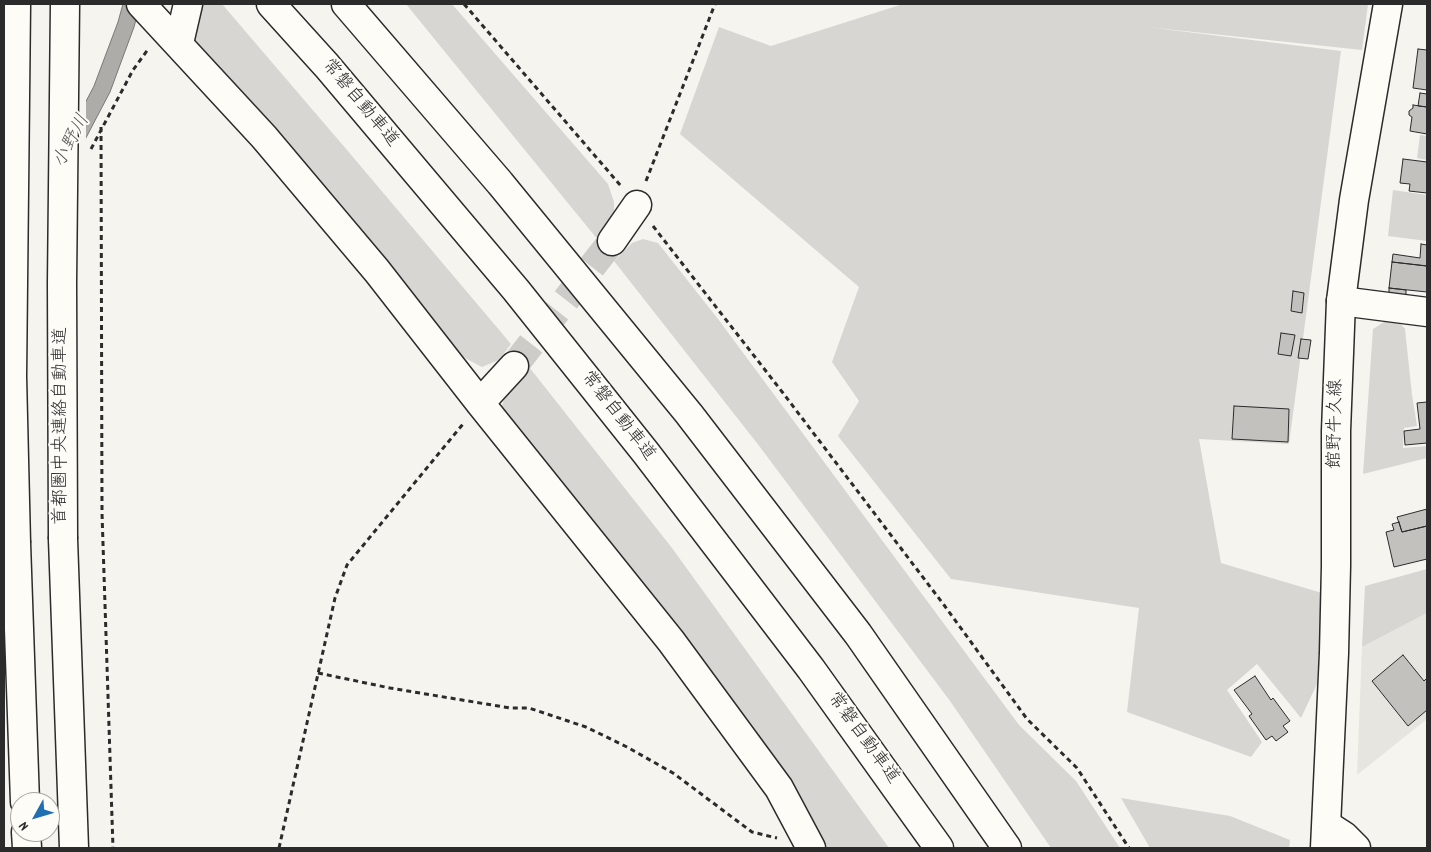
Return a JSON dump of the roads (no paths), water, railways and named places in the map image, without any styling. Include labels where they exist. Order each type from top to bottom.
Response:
[{"type":"main road","points":[[16,4],[12,376],[25,792]]},
{"type":"main road","name":"首都圏中央連絡自動車道","points":[[65,4],[62,283],[63,530],[74,848]]},
{"type":"main road","points":[[188,4],[159,22],[264,137],[377,271],[671,641],[779,788],[810,847]]},
{"type":"main road","name":"常磐自動車道","points":[[270,4],[327,66],[535,313],[646,453],[811,669],[939,848]]},
{"type":"main road","points":[[346,4],[500,183],[689,414],[858,634],[1007,848]]},
{"type":"main road","name":"館野牛久線","points":[[1326,837],[1334,653],[1336,432],[1341,301],[1354,200],[1388,4]]},
{"type":"main road","points":[[612,241],[637,205]]},
{"type":"main road","points":[[1341,301],[1427,312]]},
{"type":"main road","points":[[480,403],[514,366]]},
{"type":"main road","points":[[1326,837],[1344,836],[1356,848]]},
{"type":"water","name":"小野川","points":[[123,4],[140,4],[134,27],[110,92],[4,294],[4,257],[94,86]]},
{"type":"tunnel","points":[[514,366],[612,241]]}]
